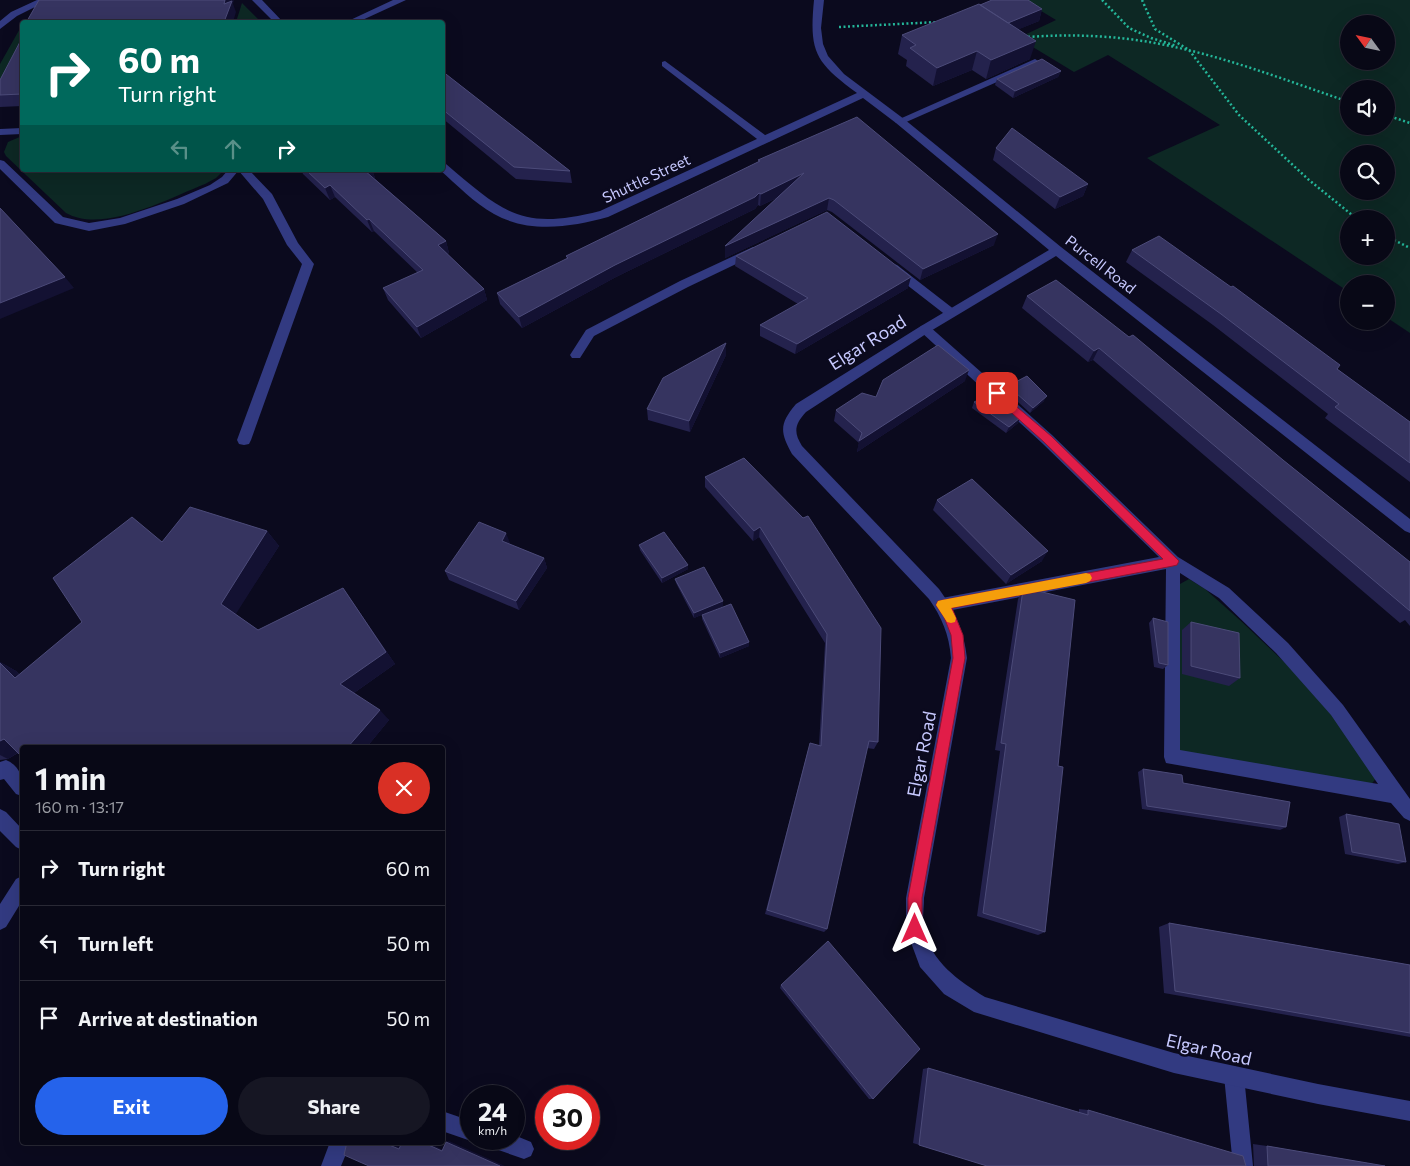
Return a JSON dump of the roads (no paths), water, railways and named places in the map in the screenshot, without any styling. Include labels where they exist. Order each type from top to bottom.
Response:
[{"type":"street","points":[[0,26],[14,14],[44,0]]},
{"type":"street","points":[[257,0],[277,20]]},
{"type":"street","points":[[356,20],[401,0]]},
{"type":"street","name":"Purcell Road","points":[[819,0],[816,28],[818,44],[823,57],[840,76],[900,121],[1057,250],[1410,527]]},
{"type":"street","points":[[900,121],[1034,62]]},
{"type":"street","points":[[665,64],[765,140]]},
{"type":"street","name":"Shuttle Street","points":[[445,169],[484,202],[501,213],[523,220],[547,224],[575,222],[604,214],[864,94]]},
{"type":"street","points":[[0,132],[20,131]]},
{"type":"street","points":[[0,163],[59,220],[72,225],[91,227],[114,225],[209,190],[224,181],[232,172]]},
{"type":"street","points":[[244,440],[308,264],[293,245],[268,197],[245,172]]},
{"type":"street","points":[[576,355],[590,334],[684,284],[764,246]]},
{"type":"street","name":"Elgar Road","points":[[1057,250],[925,329],[801,408],[793,416],[788,426],[788,436],[797,450],[934,594],[949,614],[957,635],[959,658],[915,898],[915,929],[927,960],[951,987],[981,1005],[1174,1063],[1318,1094],[1410,1111]]},
{"type":"street","points":[[881,258],[951,313]]},
{"type":"street","points":[[925,329],[1047,439],[1173,561],[1224,593],[1282,648],[1337,710],[1410,812]]},
{"type":"street","points":[[942,605],[1173,561]]},
{"type":"street","points":[[1173,561],[1172,757],[1396,795]]},
{"type":"street","points":[[0,772],[6,768],[20,786]]},
{"type":"street","points":[[0,818],[20,839]]},
{"type":"street","points":[[0,921],[20,888]]},
{"type":"street","points":[[1234,1076],[1243,1166]]},
{"type":"street","points":[[445,1122],[460,1127]]},
{"type":"street","points":[[331,1166],[340,1145]]}]
